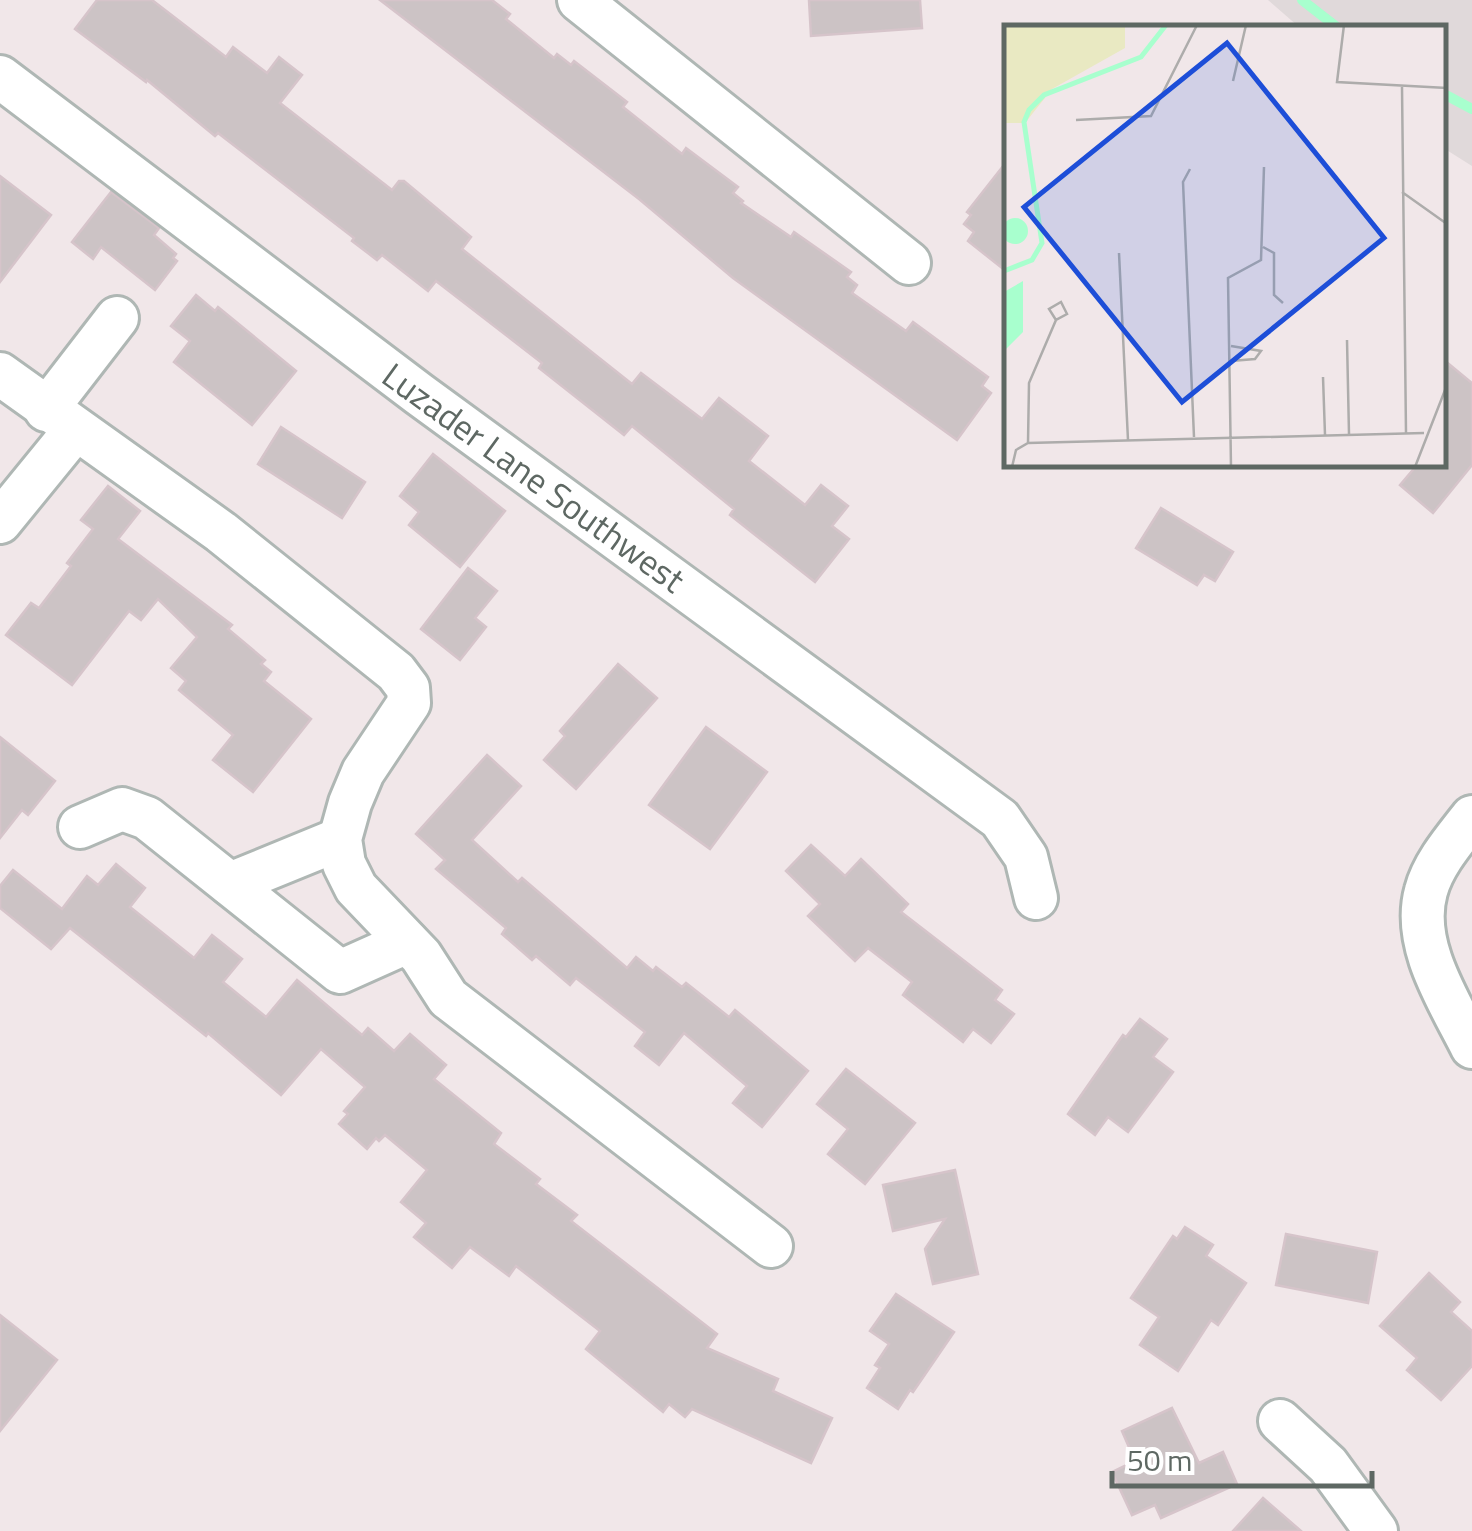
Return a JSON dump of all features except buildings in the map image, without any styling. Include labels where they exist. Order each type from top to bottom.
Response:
[{"type":"street","points":[[579,0],[909,263]]},
{"type":"street","name":"Luzader Lane Southwest","points":[[0,77],[419,394],[1000,819],[1026,857],[1036,898]]},
{"type":"street","points":[[0,522],[117,318]]},
{"type":"street","points":[[1,378],[221,532],[396,672],[408,688],[409,703],[364,772],[340,839],[344,864],[356,888],[420,956],[448,998],[771,1246]]},
{"type":"street","points":[[80,828],[122,809],[147,818],[340,972],[407,942]]},
{"type":"street","points":[[1472,817],[1446,850],[1426,889],[1421,918],[1428,950],[1472,1047]]},
{"type":"street","points":[[230,884],[340,839]]},
{"type":"street","points":[[1280,1421],[1328,1466],[1376,1531]]},
{"type":"shaded area","points":[[1268,0],[1472,0],[1472,166],[1447,150],[1447,25],[1297,25]]},
{"type":"waterway","points":[[1302,0],[1334,25]]},
{"type":"waterway","points":[[1447,96],[1472,109]]}]
